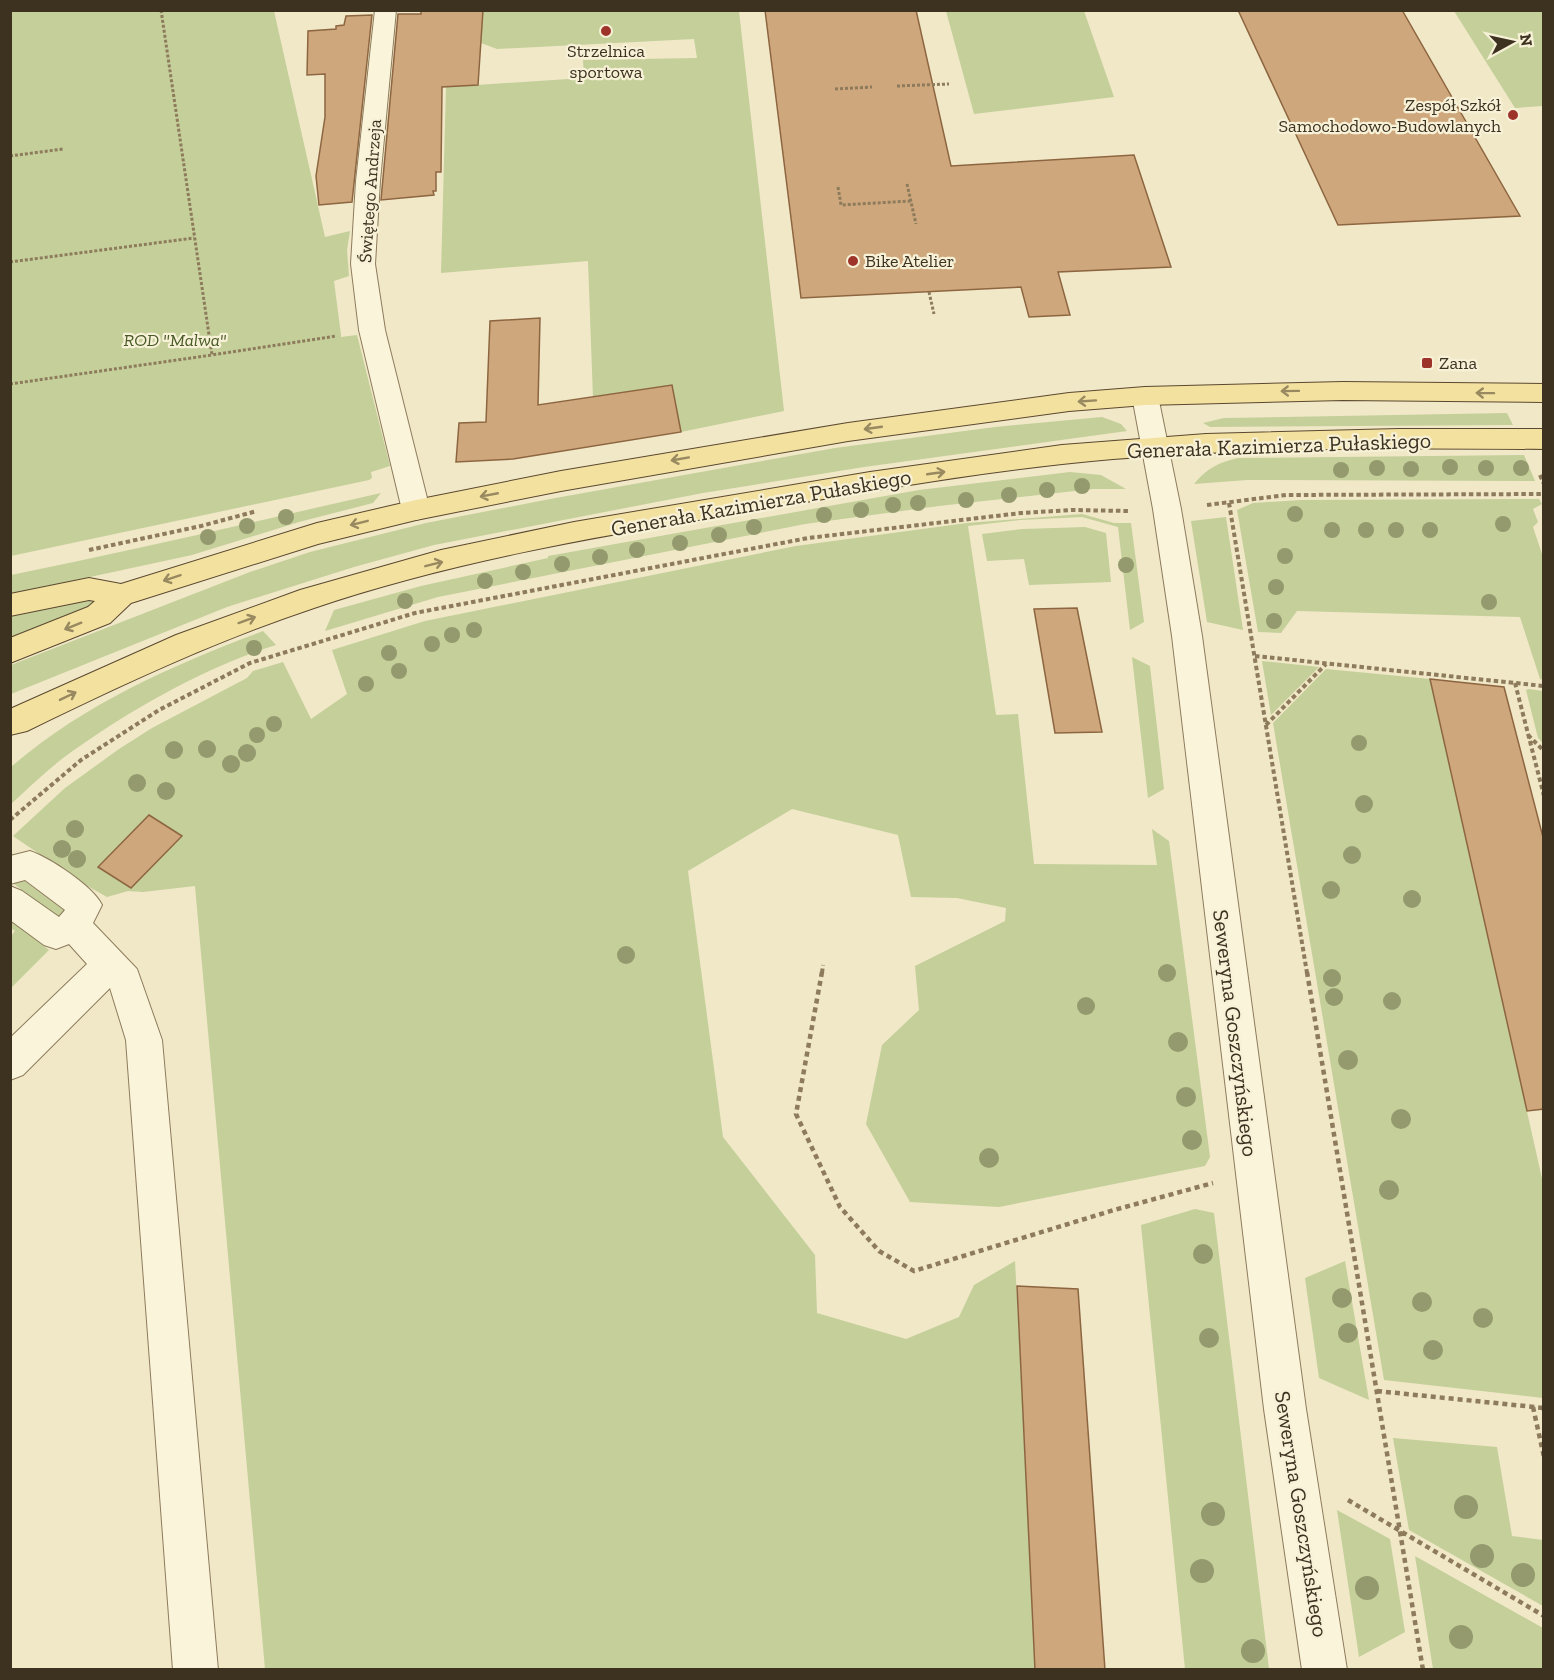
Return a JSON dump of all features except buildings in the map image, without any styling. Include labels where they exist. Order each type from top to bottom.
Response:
[{"type":"main road","points":[[10,651],[99,615],[121,595],[317,534],[416,510],[595,474],[837,434],[1069,402],[1145,396],[1343,391],[1544,393]]},
{"type":"main road","name":"Generała Kazimierza Pułaskiego","points":[[12,727],[132,665],[246,620],[352,585],[463,556],[724,506],[1000,463],[1153,446],[1248,441],[1544,439]]},
{"type":"main road","points":[[10,605],[89,590],[121,595]]},
{"type":"street","name":"Świętego Andrzeja","points":[[386,10],[368,181],[363,264],[372,330],[416,510]]},
{"type":"street","name":"Seweryna Goszczyńskiego","points":[[1145,396],[1167,508],[1187,636],[1285,1409],[1325,1670]]},
{"type":"street","points":[[10,870],[30,865],[85,905],[74,926],[56,934],[10,901]]},
{"type":"street","points":[[74,926],[125,980],[144,1040],[196,1670]]},
{"type":"street","points":[[10,1063],[110,963]]},
{"type":"path","points":[[161,10],[212,355]]},
{"type":"path","points":[[897,86],[949,84]]},
{"type":"path","points":[[835,89],[872,87]]},
{"type":"path","points":[[10,156],[63,149]]},
{"type":"path","points":[[907,184],[916,224]]},
{"type":"path","points":[[838,187],[842,205],[911,201]]},
{"type":"path","points":[[10,262],[195,238]]},
{"type":"path","points":[[929,292],[934,314]]},
{"type":"path","points":[[10,384],[372,330]]},
{"type":"path","points":[[1199,506],[1286,495],[1544,494]]},
{"type":"path","points":[[1229,503],[1423,1670]]},
{"type":"path","points":[[81,552],[262,510]]},
{"type":"path","points":[[10,820],[81,760],[159,710],[250,663],[415,613],[808,538],[1021,513],[1072,510],[1137,511]]},
{"type":"path","points":[[1256,656],[1544,686]]},
{"type":"path","points":[[1266,725],[1327,663]]},
{"type":"path","points":[[1515,683],[1544,796]]},
{"type":"path","points":[[1527,734],[1544,751]]},
{"type":"path","points":[[823,965],[796,1114],[840,1207],[879,1251],[914,1271],[1114,1210],[1254,1171]]},
{"type":"path","points":[[1377,1391],[1544,1408]]},
{"type":"path","points":[[1533,1407],[1544,1457]]},
{"type":"path","points":[[1343,1498],[1544,1616]]},
{"type":"green space","name":"ROD \"Malwa\"","points":[[11,10],[274,11],[325,237],[350,231],[347,250],[349,276],[334,281],[341,337],[357,335],[390,466],[371,472],[372,478],[369,480],[11,556]]},
{"type":"green space","points":[[482,11],[739,11],[784,411],[681,432],[672,385],[593,398],[588,261],[441,273],[446,87],[584,78],[583,60],[697,58],[694,39],[497,49],[481,43]]},
{"type":"green space","points":[[946,11],[1084,11],[1114,97],[974,114]]},
{"type":"green space","points":[[1454,11],[1543,11],[1543,106],[1515,108]]},
{"type":"green space","points":[[1507,413],[1513,425],[1210,427],[1203,423],[1224,418]]},
{"type":"green space","points":[[1102,417],[1121,424],[1127,431],[864,467],[703,493],[434,545],[354,567],[227,607],[11,694],[11,665],[250,572],[310,552],[426,523],[835,448],[995,427]]},
{"type":"green space","points":[[1524,455],[1535,481],[1247,480],[1194,484],[1213,467],[1238,458]]},
{"type":"green space","points":[[1070,472],[1101,475],[1126,489],[1093,489],[805,524],[438,597],[325,631],[334,610],[421,586],[548,558],[548,556],[919,490]]},
{"type":"green space","points":[[381,493],[373,503],[299,522],[192,555],[11,594],[11,575]]},
{"type":"green space","points":[[1539,499],[1542,504],[1533,509],[1538,522],[1533,527],[1543,557],[1543,680],[1540,679],[1520,617],[1297,611],[1281,633],[1258,632],[1237,510],[1253,503],[1301,500]]},
{"type":"green space","points":[[1082,514],[1114,523],[1131,523],[1144,622],[1130,630],[1118,527],[1082,517],[1020,520],[968,526],[996,715],[1018,714],[1034,864],[1157,865],[1152,829],[1169,841],[1210,1157],[1205,1166],[999,1207],[910,1202],[866,1124],[882,1045],[919,1010],[915,966],[1005,921],[1006,908],[957,898],[911,897],[898,835],[792,809],[688,871],[723,1137],[815,1255],[817,1313],[906,1339],[959,1317],[974,1285],[1015,1261],[1036,1669],[265,1669],[195,886],[143,892],[128,891],[107,897],[82,883],[13,836],[65,788],[119,749],[152,728],[247,678],[253,671],[283,662],[311,719],[347,694],[332,650],[425,621],[796,546],[967,523]]},
{"type":"green space","points":[[1226,517],[1243,630],[1207,622],[1191,521]]},
{"type":"green space","points":[[1085,527],[1106,533],[1111,582],[1029,585],[1024,559],[987,561],[982,534],[1023,529]]},
{"type":"green space","points":[[94,599],[97,604],[11,641],[11,616]]},
{"type":"green space","points":[[263,631],[276,645],[198,676],[123,718],[60,761],[11,804],[11,767],[68,724],[99,705],[164,672]]},
{"type":"green space","points":[[1132,657],[1150,666],[1164,789],[1148,798]]},
{"type":"green space","points":[[1262,661],[1319,667],[1271,715]]},
{"type":"green space","points":[[1326,669],[1430,679],[1543,1183],[1543,1398],[1384,1380],[1273,723]]},
{"type":"green space","points":[[1526,690],[1543,691],[1543,743],[1538,738]]},
{"type":"green space","points":[[18,876],[72,916],[65,925],[12,882]]},
{"type":"green space","points":[[10,919],[49,950],[11,988],[11,936],[15,931],[11,928]]},
{"type":"green space","points":[[1195,1209],[1214,1213],[1269,1669],[1185,1669],[1141,1225]]},
{"type":"green space","points":[[1345,1261],[1369,1400],[1319,1378],[1305,1278]]},
{"type":"green space","points":[[1393,1438],[1497,1447],[1512,1536],[1543,1540],[1543,1606],[1409,1530]]},
{"type":"green space","points":[[1337,1510],[1390,1539],[1405,1632],[1359,1657]]},
{"type":"green space","points":[[1415,1556],[1543,1628],[1543,1669],[1433,1669]]},
{"type":"place","name":"Strzelnica sportowa","points":[[606,31]]},
{"type":"place","name":"Zespół Szkół Samochodowo-Budowlanych","points":[[1513,115]]},
{"type":"place","name":"Bike Atelier","points":[[853,261]]},
{"type":"place","name":"Zana","points":[[1427,363]]}]
